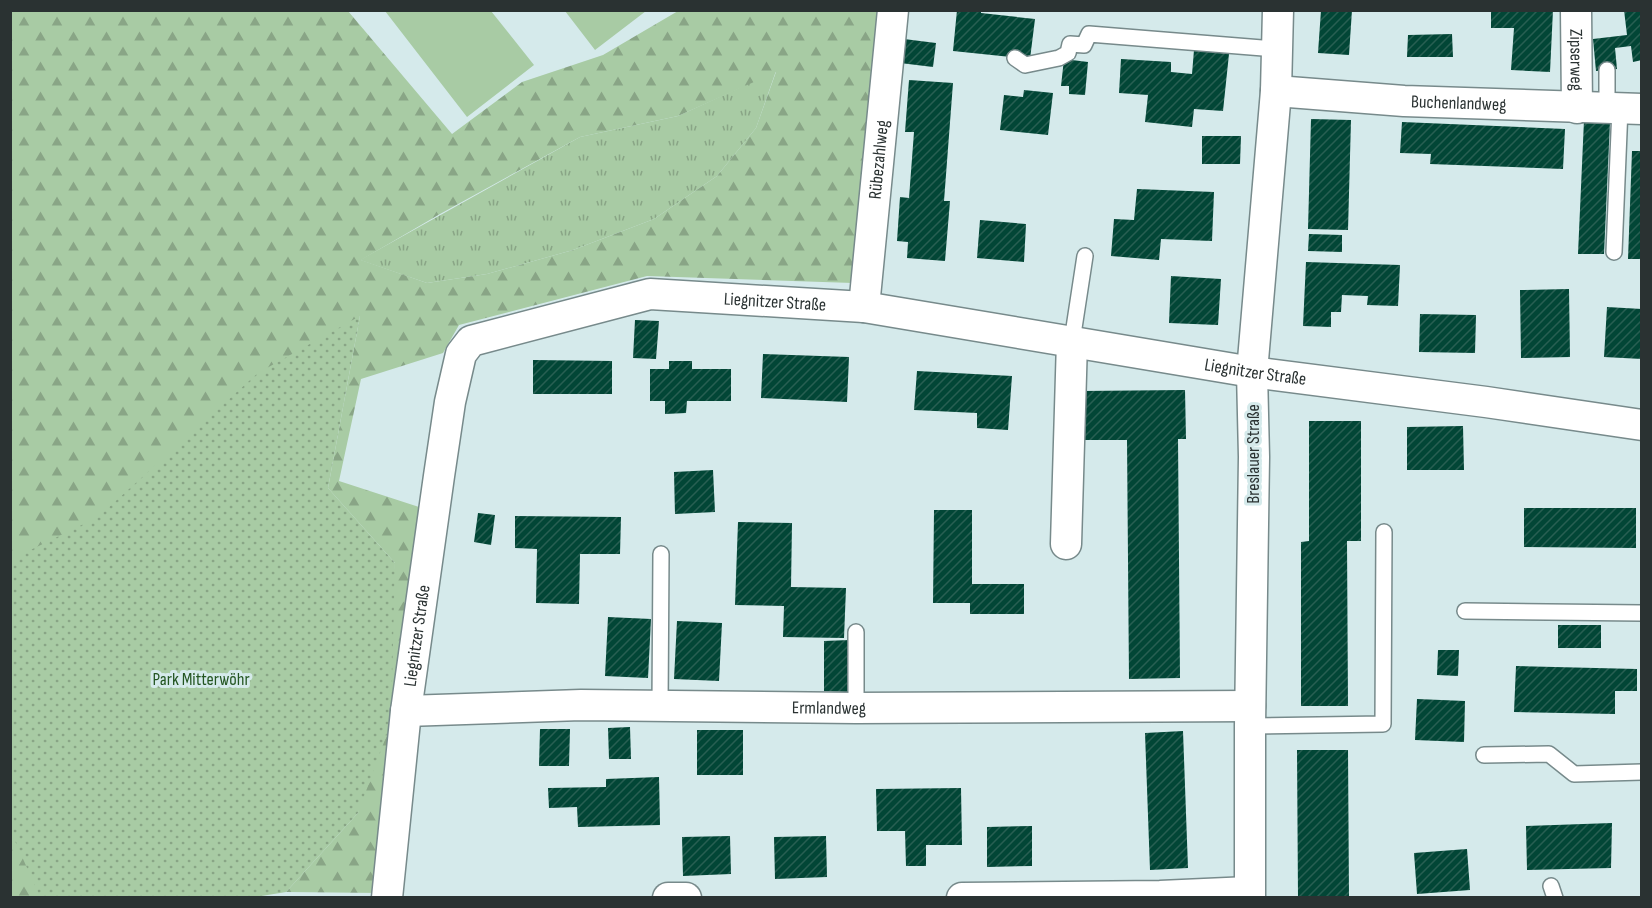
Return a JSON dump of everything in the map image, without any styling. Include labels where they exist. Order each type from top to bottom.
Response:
[{"type":"street","name":"Rübezahlweg","points":[[864,307],[893,10]]},
{"type":"street","name":"Breslauer Straße","points":[[1250,895],[1254,456],[1252,372],[1276,91],[1278,10]]},
{"type":"street","name":"Zipserweg","points":[[1576,10],[1577,108]]},
{"type":"street","name":"Buchenlandweg","points":[[1276,91],[1453,104],[1504,103],[1577,108],[1623,108]]},
{"type":"street","name":"Liegnitzer Straße","points":[[387,897],[406,711],[450,402],[461,354],[471,340],[650,294],[864,307],[1252,372],[1486,402],[1641,425]]},
{"type":"street","points":[[1066,544],[1072,341]]},
{"type":"street","name":"Ermlandweg","points":[[406,711],[581,705],[1250,716]]},
{"type":"street","points":[[962,897],[1250,895]]},
{"type":"street","points":[[668,897],[686,897]]},
{"type":"lane","points":[[1015,58],[1025,65],[1059,58],[1068,52],[1070,44],[1084,45],[1089,34],[1276,49]]},
{"type":"lane","points":[[1076,60],[1078,44]]},
{"type":"lane","points":[[1607,70],[1623,108],[1614,252]]},
{"type":"lane","points":[[1072,341],[1084,256]]},
{"type":"lane","points":[[1250,716],[1383,724],[1384,532]]},
{"type":"lane","points":[[660,706],[661,554]]},
{"type":"lane","points":[[1466,611],[1641,613]]},
{"type":"lane","points":[[856,632],[856,708]]},
{"type":"lane","points":[[1484,755],[1549,754],[1574,774],[1641,772]]},
{"type":"green space","points":[[11,11],[348,11],[452,134],[522,82],[603,55],[678,11],[898,11],[853,283],[647,276],[459,325],[443,353],[361,379],[339,481],[419,507],[381,893],[286,892],[358,813],[395,563],[328,488],[360,316],[11,665]],"holes":[[[776,72],[756,128],[717,176],[654,219],[573,250],[487,274],[427,283],[361,260],[580,137],[678,116]]]},
{"type":"green space","points":[[385,11],[491,11],[534,65],[467,117]]},
{"type":"green space","points":[[565,11],[646,11],[595,50]]},
{"type":"green space","points":[[776,71],[756,128],[717,176],[654,219],[573,250],[487,274],[427,283],[360,260],[580,137],[678,116]]},
{"type":"green space","name":"Park Mitterwöhr","points":[[360,316],[328,488],[395,563],[391,723],[358,813],[286,892],[249,898],[40,897],[11,832],[10,560],[98,517],[258,373]]},
{"type":"green space","points":[[11,675],[52,897],[11,897]]},
{"type":"building","points":[[957,10],[981,10],[981,13],[1035,19],[1030,59],[953,51]]},
{"type":"building","points":[[1321,10],[1352,10],[1349,55],[1318,53]]},
{"type":"building","points":[[1491,10],[1553,10],[1550,72],[1511,70],[1514,28],[1491,28]]},
{"type":"building","points":[[1624,10],[1642,10],[1642,60],[1633,62],[1631,46],[1615,48],[1617,69],[1596,71],[1593,39],[1627,35]]},
{"type":"building","points":[[1452,34],[1453,57],[1407,57],[1408,35]]},
{"type":"building","points":[[904,39],[936,43],[933,67],[900,63]]},
{"type":"building","points":[[1194,50],[1229,54],[1223,111],[1194,109],[1192,127],[1145,122],[1148,95],[1119,93],[1121,59],[1171,62],[1171,72],[1192,74]]},
{"type":"building","points":[[1064,59],[1088,62],[1085,95],[1069,94],[1069,86],[1061,86]]},
{"type":"building","points":[[909,80],[953,83],[944,201],[950,201],[945,261],[907,258],[908,242],[897,241],[900,197],[909,198],[914,132],[905,132]]},
{"type":"building","points":[[1024,90],[1053,93],[1048,135],[1000,130],[1004,95],[1023,97]]},
{"type":"building","points":[[1311,119],[1351,120],[1348,230],[1308,229]]},
{"type":"building","points":[[1584,120],[1610,122],[1604,254],[1578,254]]},
{"type":"building","points":[[1402,122],[1565,129],[1563,169],[1430,164],[1431,154],[1400,153]]},
{"type":"building","points":[[1202,136],[1241,136],[1240,164],[1202,164]]},
{"type":"building","points":[[1632,151],[1642,151],[1642,259],[1628,259]]},
{"type":"building","points":[[1137,189],[1214,192],[1212,241],[1161,239],[1159,260],[1111,256],[1114,219],[1134,220]]},
{"type":"building","points":[[980,220],[1026,224],[1024,262],[977,258]]},
{"type":"building","points":[[1309,234],[1342,235],[1342,252],[1308,251]]},
{"type":"building","points":[[1306,262],[1400,265],[1398,306],[1367,305],[1368,296],[1342,295],[1341,312],[1331,312],[1331,327],[1303,326]]},
{"type":"building","points":[[1171,276],[1221,279],[1218,325],[1169,323]]},
{"type":"building","points":[[1569,289],[1570,357],[1521,358],[1520,290]]},
{"type":"building","points":[[1607,307],[1642,309],[1642,359],[1604,357]]},
{"type":"building","points":[[1420,314],[1476,315],[1475,353],[1419,352]]},
{"type":"building","points":[[635,320],[659,321],[656,359],[633,358]]},
{"type":"building","points":[[763,354],[849,357],[847,402],[761,398]]},
{"type":"building","points":[[533,360],[612,361],[612,394],[533,394]]},
{"type":"building","points":[[669,361],[692,361],[692,369],[731,369],[731,401],[687,401],[686,413],[665,414],[665,401],[650,401],[650,369],[669,369]]},
{"type":"building","points":[[917,371],[1012,376],[1008,430],[977,428],[977,413],[914,410]]},
{"type":"building","points":[[1185,390],[1186,439],[1178,439],[1180,678],[1129,679],[1127,440],[1082,440],[1082,391]]},
{"type":"building","points":[[1309,421],[1361,421],[1361,541],[1347,541],[1348,706],[1301,706],[1301,542],[1309,541]]},
{"type":"building","points":[[1463,426],[1464,470],[1407,470],[1407,427]]},
{"type":"building","points":[[713,470],[715,512],[675,514],[674,472]]},
{"type":"building","points":[[1524,508],[1636,508],[1636,548],[1524,547]]},
{"type":"building","points":[[934,510],[972,510],[972,584],[1024,584],[1024,614],[970,614],[970,603],[933,603]]},
{"type":"building","points":[[478,513],[495,515],[491,545],[474,542]]},
{"type":"building","points":[[515,516],[621,517],[620,554],[580,554],[579,604],[536,603],[537,549],[515,548]]},
{"type":"building","points":[[738,522],[792,523],[791,587],[846,588],[844,638],[783,637],[784,606],[735,605]]},
{"type":"building","points":[[608,617],[651,619],[648,678],[605,676]]},
{"type":"building","points":[[677,621],[722,623],[719,681],[674,679]]},
{"type":"building","points":[[1558,625],[1601,625],[1601,648],[1558,648]]},
{"type":"building","points":[[850,640],[850,692],[824,691],[824,641]]},
{"type":"building","points":[[1438,650],[1459,650],[1458,676],[1437,675]]},
{"type":"building","points":[[1516,666],[1637,669],[1637,691],[1615,691],[1615,714],[1514,712]]},
{"type":"building","points":[[1417,699],[1465,701],[1464,742],[1415,740]]},
{"type":"building","points":[[630,727],[631,759],[609,759],[608,728]]},
{"type":"building","points":[[540,729],[570,729],[569,766],[539,766]]},
{"type":"building","points":[[697,730],[743,730],[743,775],[697,775]]},
{"type":"building","points":[[1183,731],[1188,868],[1150,870],[1145,733]]},
{"type":"building","points":[[1297,750],[1348,750],[1349,898],[1298,898]]},
{"type":"building","points":[[659,777],[660,825],[578,827],[577,807],[549,808],[548,788],[606,787],[606,779]]},
{"type":"building","points":[[961,788],[962,845],[926,845],[926,866],[906,866],[905,831],[877,831],[876,789]]},
{"type":"building","points":[[1612,823],[1611,868],[1527,870],[1526,826]]},
{"type":"building","points":[[1032,826],[1032,866],[987,867],[987,827]]},
{"type":"building","points":[[730,836],[731,874],[683,876],[682,837]]},
{"type":"building","points":[[826,836],[827,877],[775,879],[774,837]]},
{"type":"building","points":[[1467,849],[1470,890],[1417,894],[1414,853]]}]
